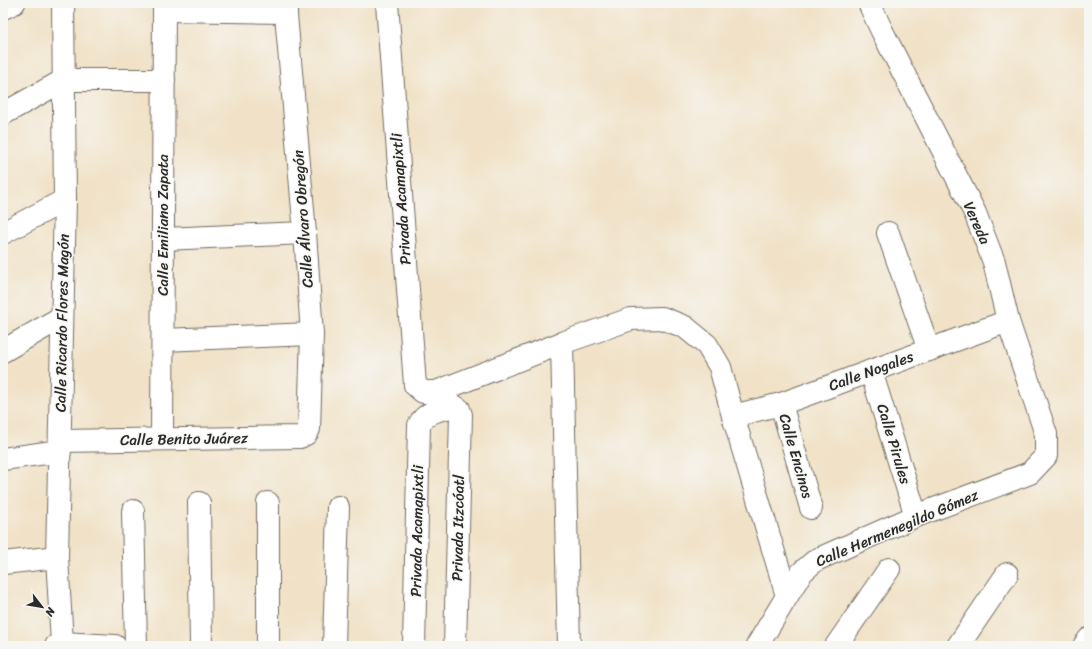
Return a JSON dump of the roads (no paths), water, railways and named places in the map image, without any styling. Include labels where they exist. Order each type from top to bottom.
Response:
[{"type":"street","points":[[3,8],[14,3]]},
{"type":"street","name":"Calle Ricardo Flores Magón","points":[[59,645],[57,557],[65,200],[63,3]]},
{"type":"street","name":"Privada Acamapixtli","points":[[387,3],[415,385],[423,392],[436,392],[562,343]]},
{"type":"street","name":"Vereda","points":[[869,3],[975,213],[994,262],[1008,321],[1046,434],[1046,456]]},
{"type":"street","points":[[164,7],[286,7]]},
{"type":"street","name":"Calle Emiliano Zapata","points":[[162,439],[164,7]]},
{"type":"street","name":"Calle Álvaro Obregón","points":[[286,7],[312,334],[309,429],[306,434]]},
{"type":"street","points":[[3,114],[64,80],[164,80]]},
{"type":"street","points":[[3,233],[65,200]]},
{"type":"street","points":[[163,239],[305,233]]},
{"type":"street","points":[[888,233],[929,350]]},
{"type":"street","points":[[3,350],[62,317]]},
{"type":"street","points":[[569,646],[562,343],[631,319],[662,318],[685,327],[707,345],[720,367],[733,416],[787,596]]},
{"type":"street","name":"Calle Nogales","points":[[733,416],[781,404],[1008,321]]},
{"type":"street","points":[[162,340],[312,334]]},
{"type":"street","name":"Calle Pirules","points":[[871,371],[916,516]]},
{"type":"street","name":"Calle Encinos","points":[[781,404],[811,508]]},
{"type":"street","name":"Privada Itzcóatl","points":[[423,418],[432,412],[454,406],[459,409],[461,415],[455,646]]},
{"type":"street","name":"Privada Acamapixtli","points":[[414,646],[420,425],[423,418]]},
{"type":"street","name":"Calle Benito Juárez","points":[[3,458],[60,446],[162,439],[300,437],[306,434]]},
{"type":"street","name":"Calle Hermenegildo Gómez","points":[[757,646],[802,573],[816,560],[916,516],[1030,473],[1046,456]]},
{"type":"street","points":[[199,503],[201,646]]},
{"type":"street","points":[[268,503],[268,646]]},
{"type":"street","points":[[334,646],[338,507]]},
{"type":"street","points":[[133,511],[136,646]]},
{"type":"street","points":[[3,563],[57,557]]},
{"type":"street","points":[[836,646],[889,569]]},
{"type":"street","points":[[958,646],[1007,574]]},
{"type":"street","points":[[1084,646],[1089,639]]},
{"type":"street","points":[[59,645],[115,646]]}]
